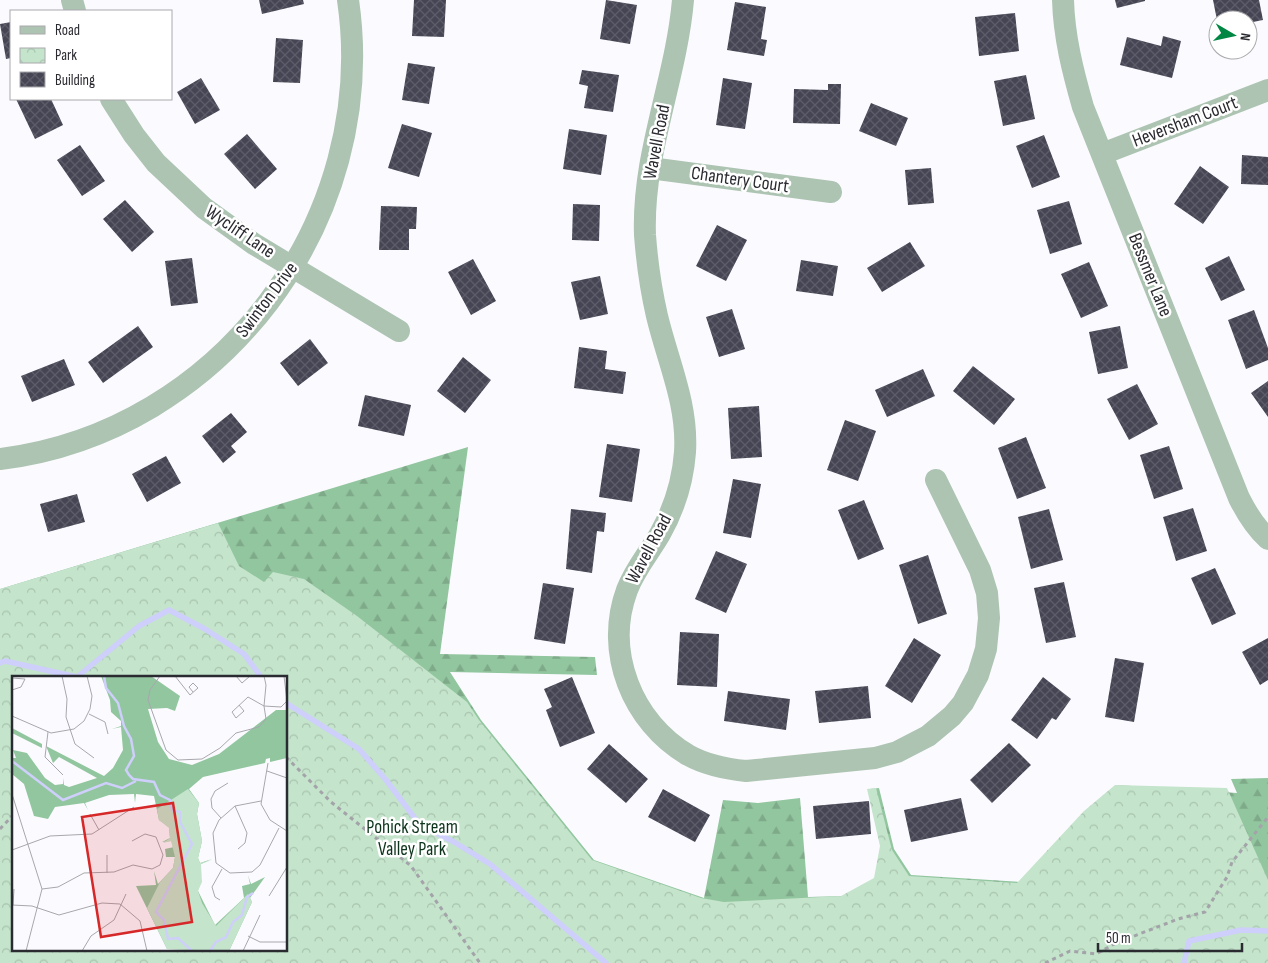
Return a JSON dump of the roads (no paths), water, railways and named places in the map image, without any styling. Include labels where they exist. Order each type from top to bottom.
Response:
[{"type":"street","name":"Swinton Drive","points":[[0,459],[20,457],[73,443],[105,432],[138,415],[170,396],[200,374],[230,347],[269,302],[293,267],[316,224],[338,163],[349,113],[353,62],[348,0]]},
{"type":"street","name":"Wavell Road","points":[[683,0],[681,26],[673,67],[654,139],[645,211],[648,266],[657,316],[681,399],[685,423],[685,450],[683,468],[674,501],[659,535],[635,572],[626,591],[620,614],[619,638],[624,676],[633,698],[648,721],[665,738],[693,757],[726,769],[746,772],[875,758],[913,745],[942,726],[963,702],[978,675],[986,649],[989,618],[987,593],[980,570],[936,480]]},
{"type":"street","name":"Bessmer Lane","points":[[1063,0],[1064,24],[1073,72],[1083,107],[1240,498],[1250,518],[1268,539]]},
{"type":"street","name":"Heversham Court","points":[[1102,154],[1268,90]]},
{"type":"street","name":"Wycliff Lane","points":[[111,100],[134,135],[156,163],[204,208],[254,244],[399,331]]},
{"type":"street","name":"Chantery Court","points":[[650,168],[831,192]]},
{"type":"waterway","points":[[78,676],[139,626],[169,610],[205,629],[244,654],[260,676]]},
{"type":"waterway","points":[[0,663],[5,661],[72,676]]},
{"type":"waterway","points":[[288,704],[359,749],[386,780],[420,825],[454,842],[490,864],[606,963]]},
{"type":"waterway","points":[[1184,963],[1189,941],[1241,930],[1268,931]]},
{"type":"park label","name":"Pohick Stream Valley Park","points":[[412,838]]}]
